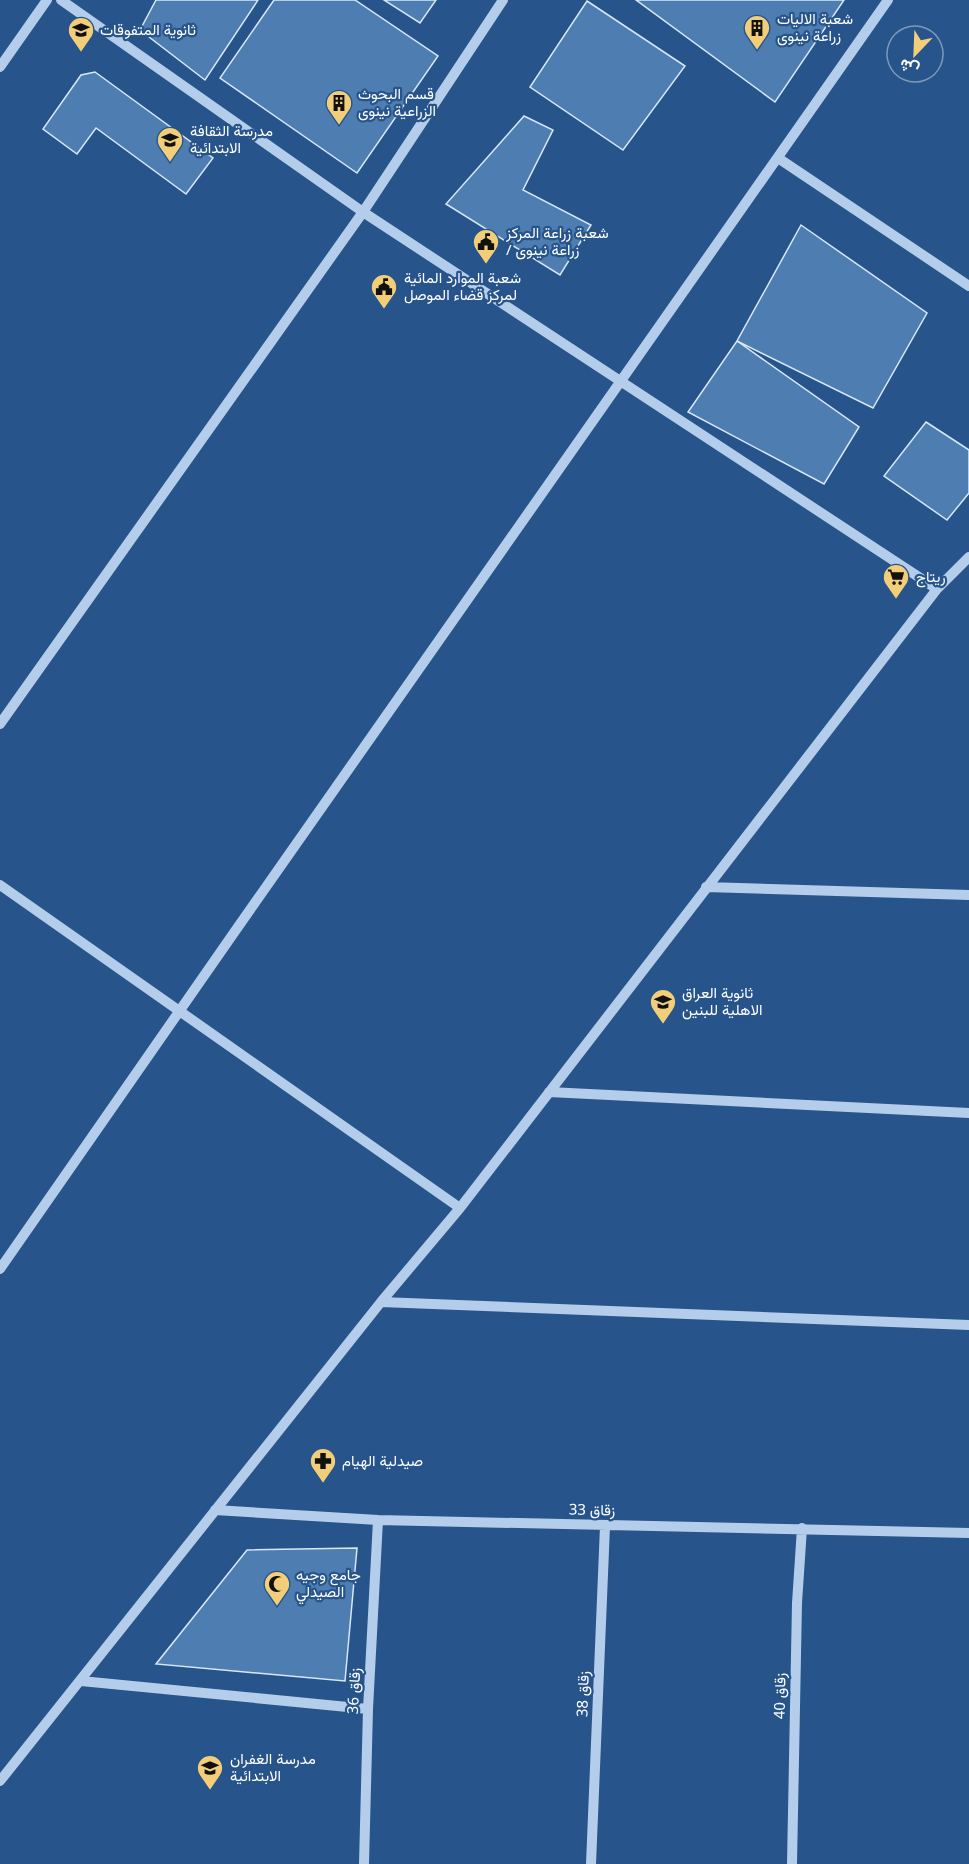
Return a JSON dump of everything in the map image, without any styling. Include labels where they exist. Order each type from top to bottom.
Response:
[{"type":"street","points":[[0,67],[47,0]]},
{"type":"street","points":[[61,0],[363,212],[937,590]]},
{"type":"street","points":[[0,724],[363,212],[503,0]]},
{"type":"street","points":[[0,1269],[179,1009],[888,0]]},
{"type":"street","points":[[778,158],[969,286]]},
{"type":"street","points":[[0,1780],[381,1302],[460,1208],[937,590],[969,557]]},
{"type":"street","points":[[0,885],[460,1208]]},
{"type":"street","points":[[706,887],[969,895]]},
{"type":"street","points":[[549,1092],[969,1113]]},
{"type":"street","points":[[381,1302],[969,1325]]},
{"type":"street","name":"زقاق 33","points":[[215,1510],[378,1520],[969,1533]]},
{"type":"street","name":"زقاق 36","points":[[364,1864],[368,1709],[378,1520]]},
{"type":"street","name":"زقاق 38","points":[[591,1864],[605,1526]]},
{"type":"street","name":"زقاق 40","points":[[792,1864],[797,1603],[802,1528]]},
{"type":"street","points":[[81,1681],[368,1709]]},
{"type":"building","points":[[156,0],[258,0],[205,80],[140,30]]},
{"type":"building","name":"قسم البحوث الزراعية نينوى","points":[[274,0],[355,0],[438,56],[357,173],[220,78]]},
{"type":"building","points":[[384,0],[436,0],[420,23]]},
{"type":"building","name":"شعبة الاليات زراعة نينوى","points":[[636,0],[844,0],[775,102]]},
{"type":"building","points":[[587,1],[685,66],[623,150],[530,87]]},
{"type":"building","points":[[95,72],[213,158],[186,194],[96,128],[77,154],[43,129],[81,75]]},
{"type":"building","points":[[524,116],[553,130],[523,190],[591,225],[560,275],[446,204]]},
{"type":"building","points":[[801,225],[927,313],[873,408],[737,341]]},
{"type":"building","points":[[737,341],[859,427],[824,484],[688,412]]},
{"type":"building","points":[[926,422],[969,450],[969,493],[947,520],[884,476]]},
{"type":"building","name":"جامع وجيه الصيدلي","points":[[357,1548],[345,1681],[156,1664],[247,1550]]},
{"type":"place","name":"شعبة الاليات زراعة نينوى","points":[[757,51]]},
{"type":"place","name":"ثانوية المتفوقات","points":[[81,53]]},
{"type":"place","name":"قسم البحوث الزراعية نينوى","points":[[339,126]]},
{"type":"place","name":"مدرسة الثقافة الابتدائية","points":[[170,163]]},
{"type":"place","name":"شعبة زراعة المركز / زراعة نينوى","points":[[486,265]]},
{"type":"place","name":"شعبة الموارد المائية لمركز قضاء الموصل","points":[[384,310]]},
{"type":"place","name":"ريتاج","points":[[896,600]]},
{"type":"place","name":"ثانوية العراق الاهلية للبنين","points":[[663,1025]]},
{"type":"place","name":"صيدلية الهيام","points":[[323,1484]]},
{"type":"place","name":"جامع وجيه الصيدلي","points":[[277,1607]]},
{"type":"place","name":"مدرسة الغفران الابتدائية","points":[[210,1791]]}]
